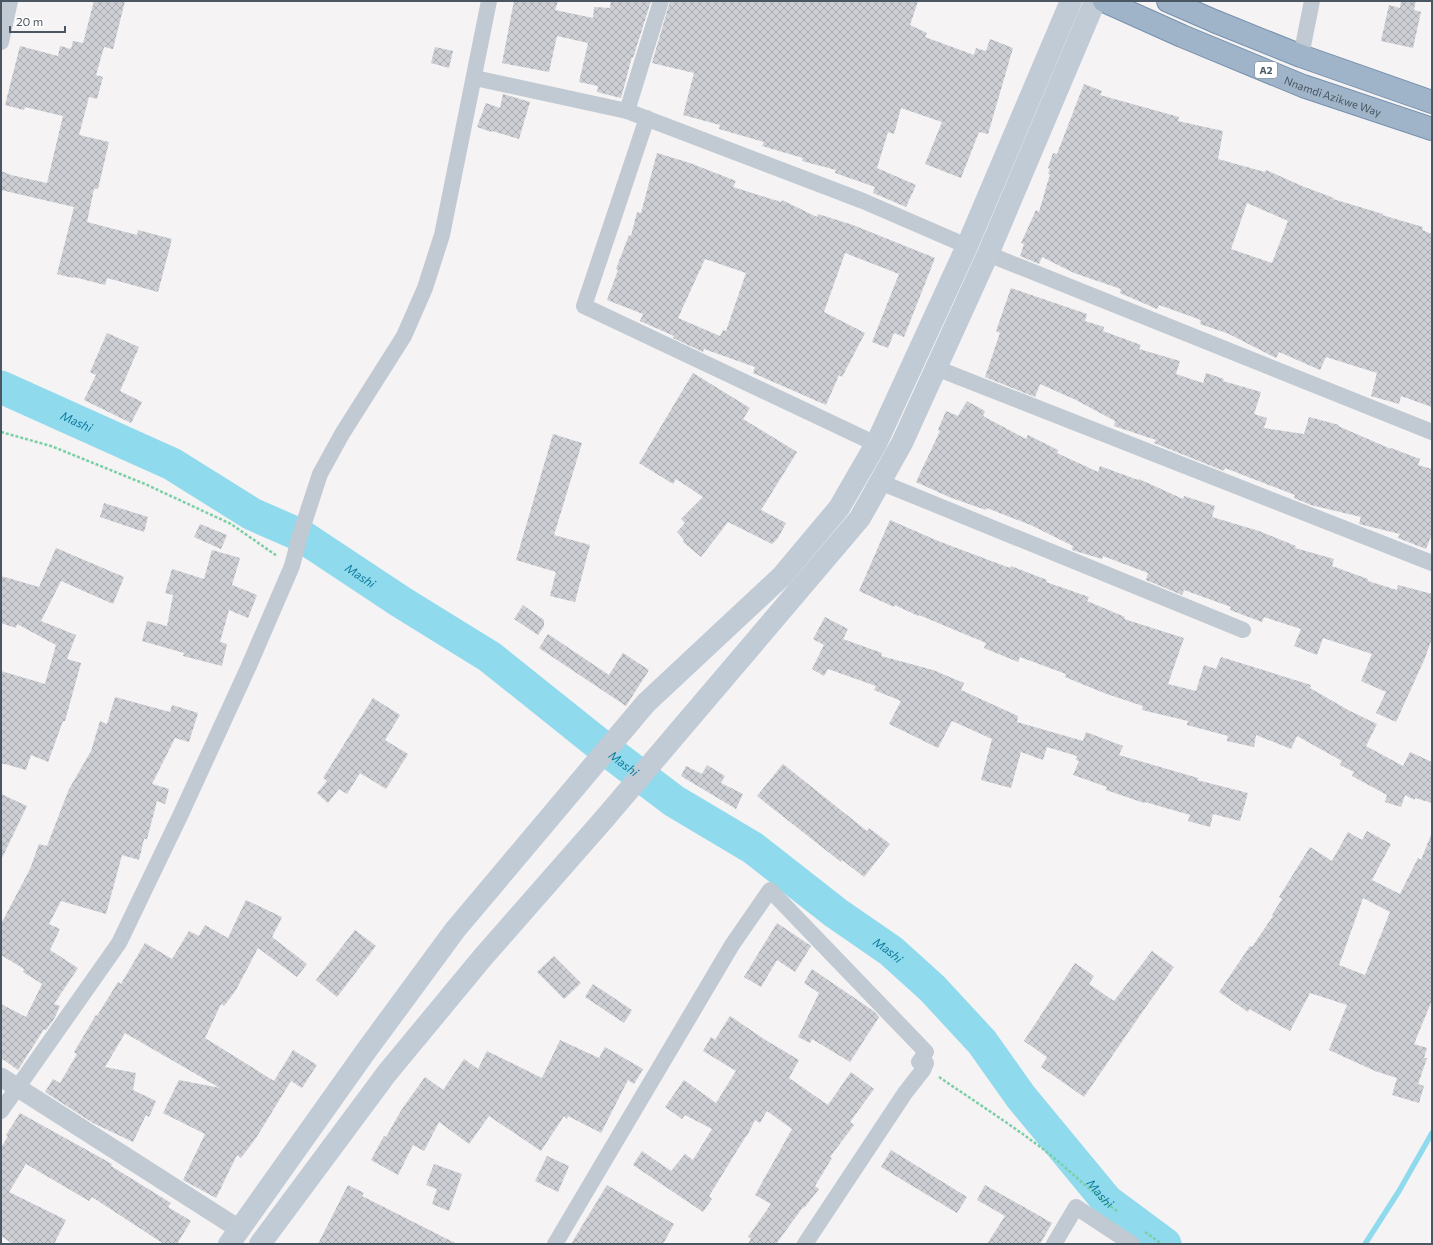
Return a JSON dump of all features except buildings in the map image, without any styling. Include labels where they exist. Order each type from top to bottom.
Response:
[{"type":"highway","name":"Nnamdi Azikwe Way","points":[[1104,1],[1182,36],[1303,86],[1432,129]]},
{"type":"highway","name":"A2","points":[[1168,1],[1301,56],[1432,102]]},
{"type":"main road","points":[[234,1236],[366,1051],[455,930],[646,703],[782,576],[839,508],[876,444],[968,246],[1071,1]]},
{"type":"main road","points":[[261,1244],[386,1073],[483,957],[606,818],[860,518],[902,443],[988,254],[1095,1]]},
{"type":"street","points":[[2,36],[10,1]]},
{"type":"street","points":[[1,1111],[119,943],[181,814],[248,668],[292,566],[320,474],[342,434],[404,336],[425,288],[442,235],[475,78],[489,1]]},
{"type":"street","points":[[627,111],[661,1]]},
{"type":"street","points":[[1301,56],[1312,1]]},
{"type":"street","points":[[475,78],[627,111],[863,201],[968,246]]},
{"type":"street","points":[[646,118],[584,306],[876,444]]},
{"type":"street","points":[[988,254],[1432,432]]},
{"type":"street","points":[[936,368],[1432,563]]},
{"type":"street","points":[[880,482],[1243,630]]},
{"type":"street","points":[[555,1244],[732,945],[770,890],[926,1052],[919,1062],[926,1063],[923,1070],[905,1093],[805,1244]]},
{"type":"street","points":[[1,1077],[18,1087],[234,1236]]},
{"type":"street","points":[[1054,1244],[1076,1207],[1132,1244]]},
{"type":"path","points":[[1,432],[51,446],[231,524],[292,566]]},
{"type":"path","points":[[919,1062],[1035,1143],[1099,1198]]},
{"type":"waterway","name":"Mashi","points":[[1,387],[172,464],[252,514],[300,535],[401,602],[490,657],[600,745],[674,801],[753,848],[836,913],[891,951],[932,988],[982,1042],[1021,1097],[1107,1201],[1165,1244]]},
{"type":"waterway","points":[[1365,1244],[1399,1191],[1432,1133]]}]
